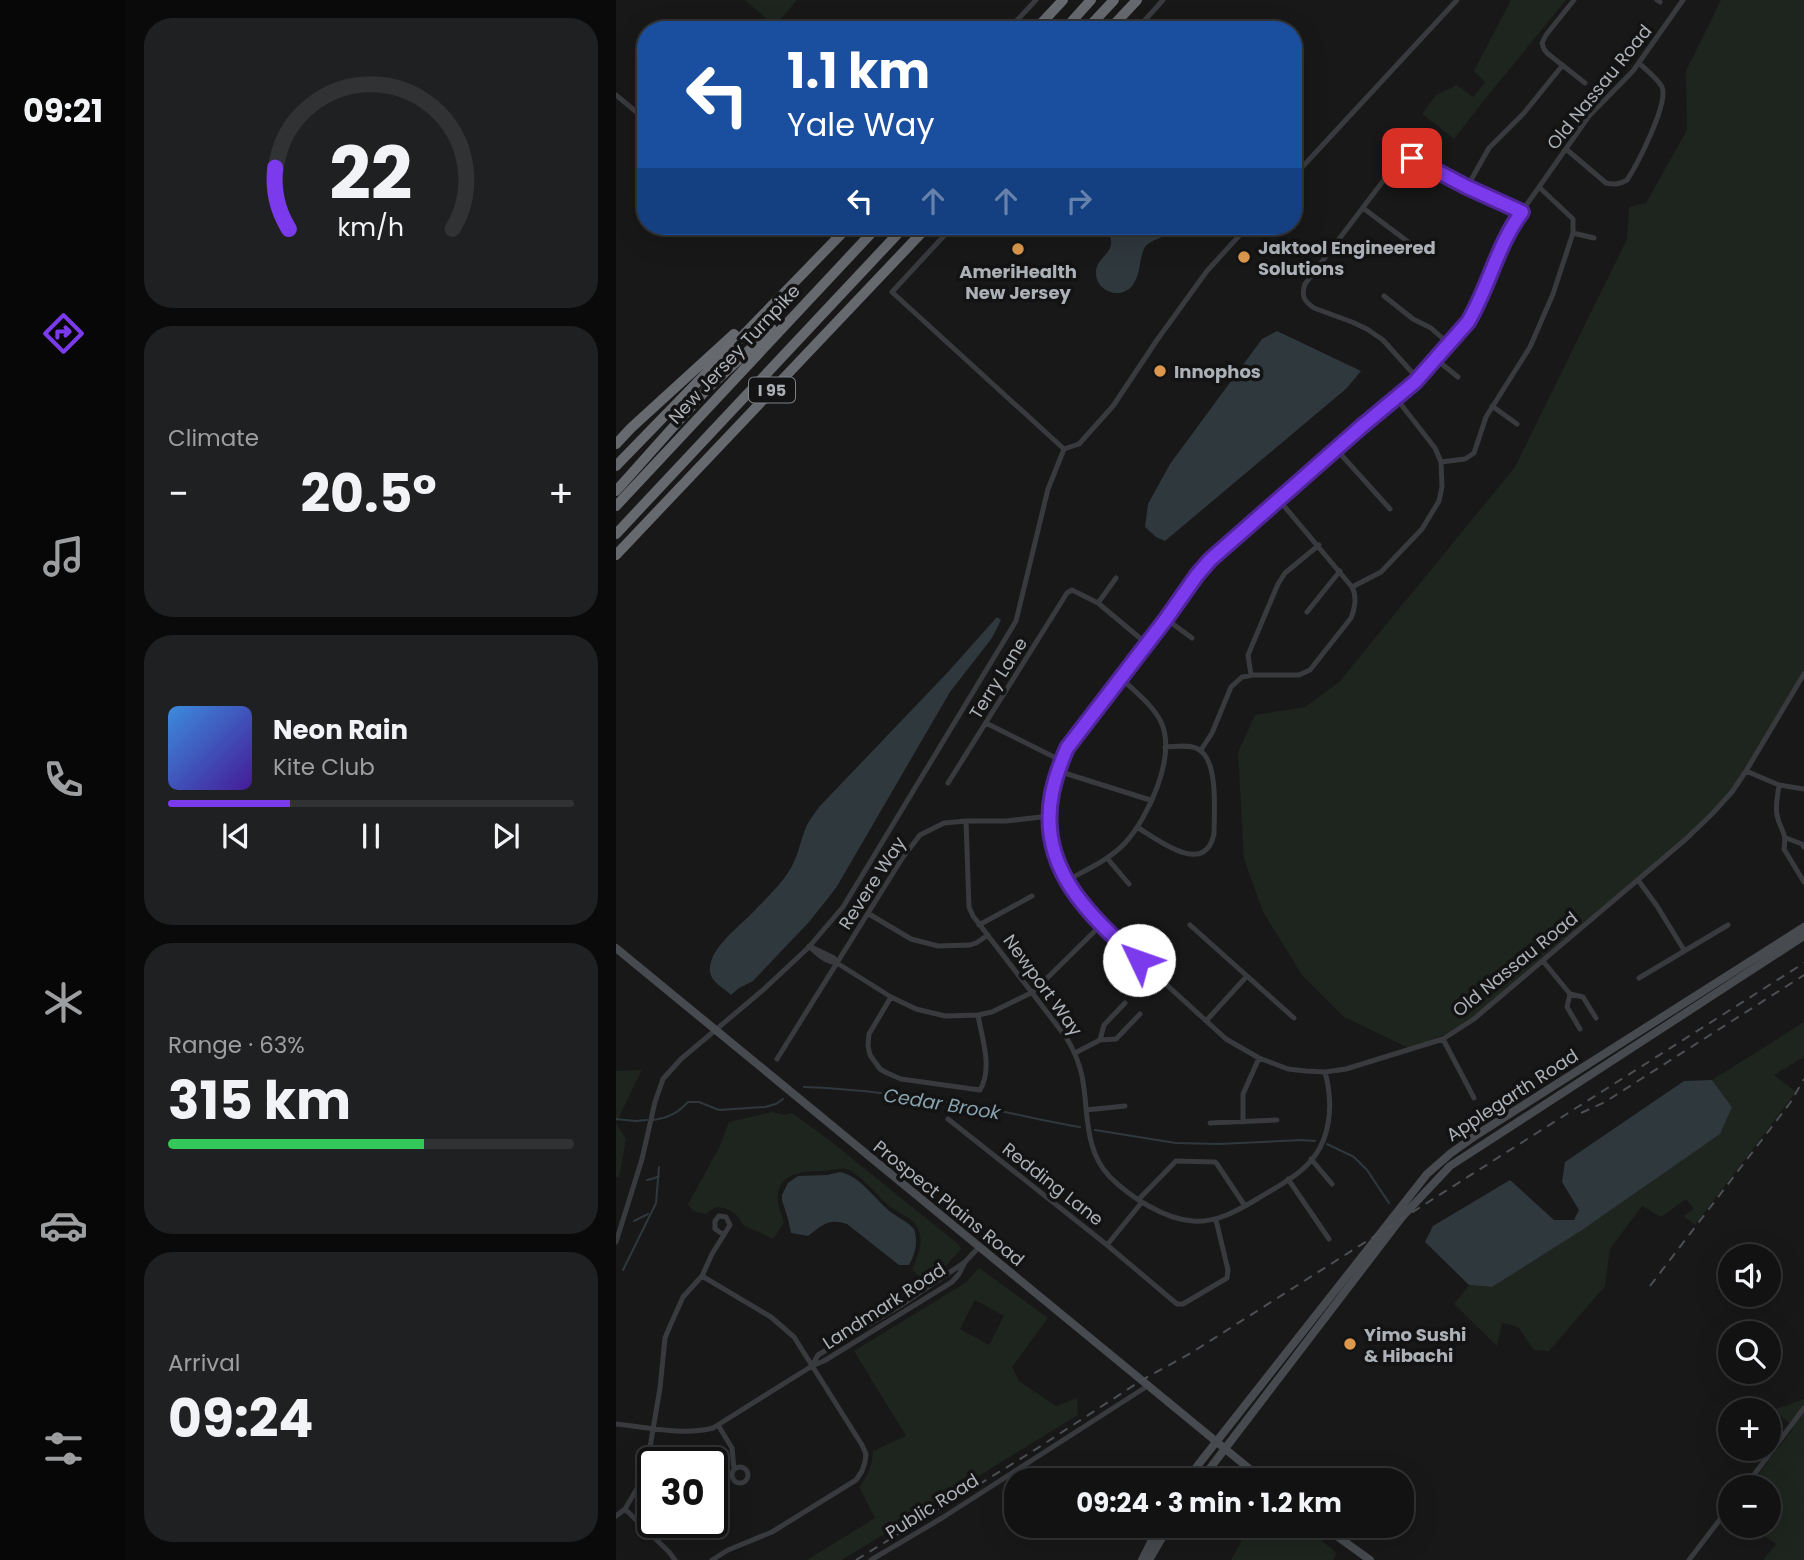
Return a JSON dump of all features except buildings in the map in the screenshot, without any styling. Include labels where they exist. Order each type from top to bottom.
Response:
[{"type":"highway","points":[[1043,21],[1063,0]]},
{"type":"highway","points":[[1072,21],[1091,0]]},
{"type":"highway","points":[[1094,21],[1114,0]]},
{"type":"highway","points":[[1117,21],[1137,0]]},
{"type":"highway","name":"New Jersey Turnpike","points":[[616,466],[840,235]]},
{"type":"highway","points":[[616,491],[708,388],[778,323],[847,250],[866,235]]},
{"type":"highway","name":"New Jersey Turnpike","points":[[616,506],[869,235]]},
{"type":"highway","name":"New Jersey Turnpike","points":[[616,534],[897,235]]},
{"type":"highway","name":"I 95","points":[[616,555],[919,235]]},
{"type":"highway","points":[[616,444],[794,281]]},
{"type":"main road","name":"Applegarth Road","points":[[1196,1468],[1427,1174],[1478,1134],[1804,927]]},
{"type":"main road","name":"Applegarth Road","points":[[1210,1468],[1402,1217],[1450,1166],[1804,936]]},
{"type":"main road","name":"Prospect Plains Road","points":[[616,948],[1249,1468]]},
{"type":"main road","points":[[1142,1560],[1153,1538]]},
{"type":"main road","points":[[1149,1560],[1162,1538]]},
{"type":"main road","points":[[1340,1538],[1370,1560]]},
{"type":"street","points":[[1016,21],[1036,0]]},
{"type":"street","points":[[1144,21],[1163,0]]},
{"type":"street","points":[[1302,167],[1457,0]]},
{"type":"street","points":[[1574,0],[1542,43],[1544,50],[1585,83]]},
{"type":"street","name":"Old Nassau Road","points":[[1683,0],[1639,63],[1589,117],[1522,212],[1502,246],[1479,303],[1468,322],[1437,359],[1418,379],[1235,537],[1197,575],[1067,748],[1052,793],[1051,838],[1057,862],[1079,901],[1101,925],[1226,1039],[1259,1058],[1288,1069],[1325,1072],[1346,1069],[1443,1039],[1474,1019],[1686,839],[1732,792],[1804,674]]},
{"type":"street","points":[[1566,149],[1606,183],[1613,185],[1628,180],[1659,114],[1663,98],[1661,85],[1639,63]]},
{"type":"street","points":[[1467,187],[1489,148],[1524,113],[1562,66]]},
{"type":"street","points":[[616,95],[637,112]]},
{"type":"street","points":[[1418,379],[1383,340],[1367,329],[1314,308],[1304,299],[1302,292],[1305,284],[1399,160],[1406,158],[1420,162],[1522,212]]},
{"type":"street","points":[[1441,462],[1465,459],[1474,453],[1486,417],[1530,346],[1553,294],[1573,233],[1573,219],[1540,188]]},
{"type":"street","points":[[1363,208],[1415,247]]},
{"type":"street","points":[[1573,233],[1594,239]]},
{"type":"street","points":[[945,235],[892,292],[1064,449]]},
{"type":"street","points":[[616,1242],[663,1079],[810,946],[843,907],[1016,621],[1048,489],[1064,449],[1079,444],[1113,406],[1207,271],[1240,235]]},
{"type":"street","points":[[1384,296],[1413,319],[1431,328],[1449,344]]},
{"type":"street","points":[[1437,359],[1458,377]]},
{"type":"street","points":[[1352,587],[1381,572],[1422,529],[1439,501],[1442,487],[1441,462],[1435,448],[1396,398]]},
{"type":"street","points":[[1492,406],[1517,424]]},
{"type":"street","points":[[1336,449],[1390,509]]},
{"type":"street","points":[[1201,750],[1212,733],[1231,687],[1242,677],[1299,675],[1310,670],[1352,618],[1355,592],[1352,587],[1279,500]]},
{"type":"street","points":[[1251,675],[1248,655],[1278,584],[1285,573],[1319,545]]},
{"type":"street","points":[[1307,612],[1340,571]]},
{"type":"street","points":[[1116,578],[1098,603],[1147,644]]},
{"type":"street","name":"Terry Lane","points":[[948,783],[1067,593],[1073,590],[1098,603]]},
{"type":"street","points":[[1166,619],[1192,638]]},
{"type":"street","points":[[1066,881],[1107,858],[1124,844],[1137,827],[1162,772],[1165,747],[1163,724],[1155,712],[1121,678]]},
{"type":"street","points":[[986,723],[1062,761]]},
{"type":"street","points":[[1137,827],[1175,851],[1189,854],[1208,849],[1212,842],[1213,774],[1201,750],[1187,746],[1165,747]]},
{"type":"street","points":[[1058,771],[1150,800]]},
{"type":"street","points":[[1746,771],[1779,785],[1804,789]]},
{"type":"street","points":[[1779,785],[1776,809],[1777,819],[1786,838],[1784,849],[1804,882]]},
{"type":"street","name":"Revere Way","points":[[777,1059],[915,840],[928,830],[950,822],[1006,821],[1050,816]]},
{"type":"street","name":"Newport Way","points":[[966,821],[969,907],[979,925],[1066,1037],[1075,1053],[1082,1079],[1089,1135],[1101,1165],[1111,1178],[1141,1201],[1179,1220],[1216,1220],[1245,1206],[1306,1167],[1328,1127],[1330,1088],[1325,1072]]},
{"type":"street","points":[[1786,838],[1804,847]]},
{"type":"street","points":[[1107,858],[1129,884]]},
{"type":"street","points":[[1638,880],[1684,950]]},
{"type":"street","points":[[979,925],[1032,896]]},
{"type":"street","points":[[869,914],[911,939],[942,947],[970,945],[988,935]]},
{"type":"street","points":[[810,946],[834,958],[837,963],[891,997],[916,1009],[945,1016],[978,1016],[1033,992],[1101,925]]},
{"type":"street","points":[[1190,925],[1294,1018]]},
{"type":"street","points":[[1640,978],[1728,925]]},
{"type":"street","points":[[1543,961],[1570,994],[1583,997],[1596,1018]]},
{"type":"street","points":[[1206,1021],[1247,976]]},
{"type":"street","points":[[1570,994],[1567,1007],[1580,1029]]},
{"type":"street","points":[[891,997],[869,1034],[868,1046],[870,1055],[880,1069],[901,1079],[980,1090],[985,1080],[986,1058],[978,1016]]},
{"type":"street","points":[[1100,1040],[1104,1025],[1125,1003]]},
{"type":"street","points":[[1075,1053],[1100,1040],[1116,1039],[1140,1014]]},
{"type":"street","points":[[1443,1039],[1474,1098]]},
{"type":"street","points":[[1243,1122],[1243,1094],[1259,1058]]},
{"type":"street","points":[[1086,1110],[1125,1106]]},
{"type":"street","name":"Redding Lane","points":[[948,1119],[1177,1304],[1183,1304],[1227,1278],[1228,1270],[1216,1220]]},
{"type":"street","points":[[1210,1123],[1277,1120]]},
{"type":"street","points":[[1311,1159],[1332,1184]]},
{"type":"street","points":[[1107,1245],[1176,1161],[1215,1162],[1245,1206]]},
{"type":"street","points":[[1288,1179],[1329,1239]]},
{"type":"street","points":[[616,1516],[625,1509],[648,1465],[665,1338],[683,1297],[702,1276],[724,1235]]},
{"type":"street","name":"Landmark Road","points":[[812,1366],[818,1355],[903,1304],[965,1262],[979,1247]]},
{"type":"street","name":"Landmark Road","points":[[616,1424],[685,1432],[701,1431],[718,1425],[953,1282],[965,1262]]},
{"type":"street","points":[[702,1276],[782,1325],[794,1337],[865,1449],[862,1471],[850,1484],[772,1532],[712,1560]]},
{"type":"street","name":"Public Road","points":[[872,1560],[1149,1385]]},
{"type":"street","points":[[1754,1475],[1804,1408]]},
{"type":"street","points":[[718,1425],[732,1448],[734,1469]]},
{"type":"street","points":[[625,1509],[675,1560]]},
{"type":"street","points":[[1689,1560],[1718,1522]]},
{"type":"shaded area","points":[[745,0],[797,0],[779,21],[769,21]]},
{"type":"shaded area","points":[[1511,0],[1566,0],[1454,139],[1422,114],[1436,95],[1457,85],[1473,97],[1485,82],[1474,71]]},
{"type":"shaded area","points":[[1721,0],[1804,0],[1804,675],[1723,803],[1473,1022],[1411,1049],[1344,1017],[1302,975],[1263,912],[1244,859],[1238,752],[1255,715],[1305,707],[1339,682],[1515,467],[1627,239],[1629,207],[1646,203],[1687,130],[1686,71]]},
{"type":"shaded area","points":[[1108,235],[1166,235],[1145,247],[1134,283],[1129,289],[1118,293],[1105,290],[1097,280],[1096,268],[1111,245]]},
{"type":"shaded area","points":[[1277,331],[1361,371],[1347,388],[1165,541],[1156,537],[1145,527],[1148,504],[1170,464],[1262,339]]},
{"type":"shaded area","points":[[997,617],[1001,620],[992,638],[950,692],[836,888],[809,922],[753,981],[731,995],[711,976],[710,967],[716,951],[785,877],[807,825],[819,807]]},
{"type":"shaded area","points":[[1804,1022],[1804,1057],[1774,1075],[1796,1092],[1695,1225],[1683,1216],[1694,1209],[1686,1199],[1661,1217],[1642,1206],[1610,1249],[1605,1286],[1549,1351],[1534,1350],[1518,1327],[1502,1323],[1497,1346],[1454,1304],[1469,1285],[1492,1287],[1732,1107],[1712,1080]]},
{"type":"shaded area","points":[[642,1070],[616,1123],[616,1071]]},
{"type":"shaded area","points":[[1712,1080],[1732,1107],[1720,1134],[1582,1230],[1492,1287],[1469,1285],[1425,1242],[1433,1226],[1510,1180],[1554,1220],[1574,1220],[1579,1210],[1562,1182],[1565,1162],[1684,1081]]},
{"type":"shaded area","points":[[772,1112],[785,1115],[792,1113],[828,1139],[961,1249],[945,1267],[925,1280],[912,1270],[920,1245],[916,1225],[846,1169],[798,1173],[785,1180],[778,1193],[784,1223],[773,1239],[743,1225],[729,1210],[716,1207],[706,1214],[693,1211],[688,1204],[720,1146],[729,1122]]},
{"type":"shaded area","points":[[616,1123],[626,1139],[619,1177],[616,1177]]},
{"type":"shaded area","points":[[840,1172],[855,1178],[886,1208],[914,1229],[916,1247],[909,1265],[899,1265],[847,1224],[840,1222],[830,1222],[808,1236],[791,1233],[782,1200],[788,1183],[798,1176]]},
{"type":"shaded area","points":[[979,1268],[1048,1318],[1012,1367],[1019,1381],[1056,1406],[1077,1398],[1078,1415],[842,1560],[807,1560],[875,1518],[859,1487],[869,1470],[873,1451],[906,1436],[854,1351],[965,1283]],"holes":[[[975,1300],[1004,1316],[989,1345],[960,1329]]]},
{"type":"shaded area","points":[[1804,1399],[1804,1560],[1763,1560],[1776,1544],[1767,1538],[1781,1538],[1781,1475],[1758,1475],[1768,1461],[1781,1461],[1781,1444],[1794,1427],[1781,1416],[1781,1407]]},
{"type":"shaded area","points":[[1243,1538],[1319,1538],[1337,1553],[1333,1560],[1231,1560]]},
{"type":"waterway","name":"Cedar Brook","points":[[804,1087],[918,1097],[1080,1127]]},
{"type":"waterway","name":"Cedar Brook","points":[[653,1120],[672,1114],[688,1102],[699,1102],[719,1110],[765,1107],[783,1099]]},
{"type":"waterway","name":"Cedar Brook","points":[[616,1119],[647,1120]]},
{"type":"waterway","name":"Cedar Brook","points":[[1095,1130],[1176,1143],[1315,1141]]},
{"type":"waterway","name":"Cedar Brook","points":[[1327,1144],[1354,1157],[1367,1170],[1389,1203]]},
{"type":"waterway","points":[[623,1270],[656,1203],[659,1167]]},
{"type":"waterway","points":[[647,1180],[659,1176]]},
{"type":"waterway","points":[[634,1221],[648,1214]]},
{"type":"railway","points":[[856,1560],[1030,1453],[1142,1380],[1191,1353],[1804,963]]},
{"type":"railway","points":[[1581,1113],[1605,1102],[1804,975]]},
{"type":"railway","points":[[1650,1286],[1790,1103],[1804,1079]]},
{"type":"place","name":"AmeriHealth New Jersey","points":[[1018,249]]},
{"type":"place","name":"Jaktool Engineered Solutions","points":[[1244,257]]},
{"type":"place","name":"Innophos","points":[[1160,371]]},
{"type":"place","name":"Yimo Sushi & Hibachi","points":[[1350,1344]]},
{"type":"route","points":[[1139,960],[1079,901],[1057,862],[1049,813],[1058,771],[1067,748],[1210,560],[1415,382],[1474,313],[1502,246],[1522,212],[1412,158]]}]
